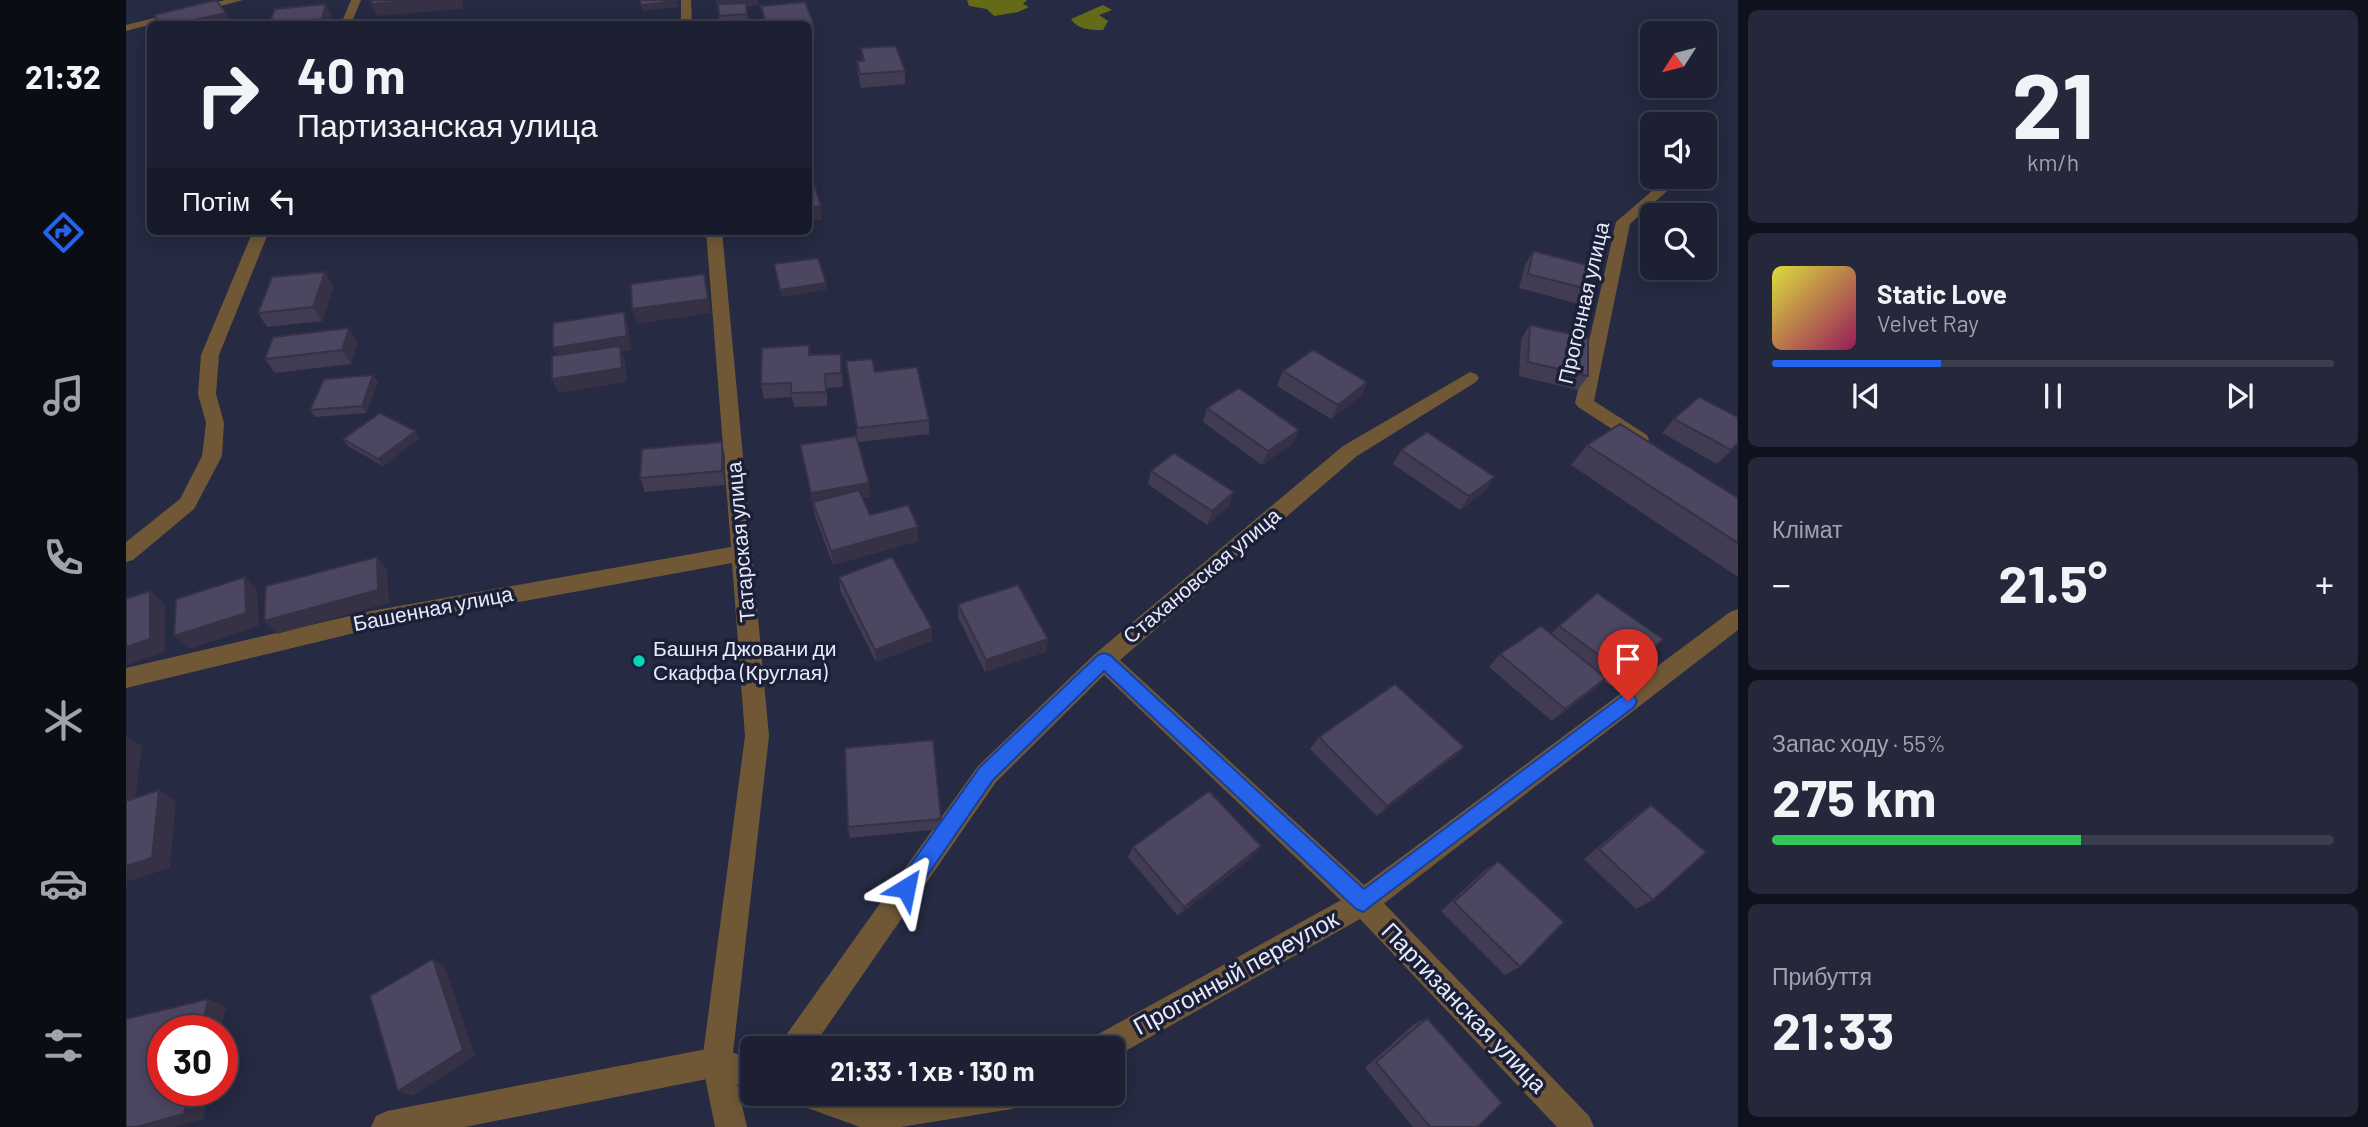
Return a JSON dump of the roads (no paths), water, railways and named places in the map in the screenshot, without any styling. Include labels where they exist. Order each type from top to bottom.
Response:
[{"type":"street","points":[[154,21],[238,0]]},
{"type":"street","points":[[347,21],[356,0]]},
{"type":"street","points":[[686,0],[687,21]]},
{"type":"street","points":[[126,28],[147,23]]},
{"type":"street","name":"Прогонная улица","points":[[1650,447],[1584,403],[1622,222],[1662,189]]},
{"type":"street","points":[[126,554],[187,504],[212,456],[215,424],[207,394],[210,355],[259,235]]},
{"type":"street","name":"Татарская улица","points":[[714,235],[757,736],[717,1062],[731,1127]]},
{"type":"street","name":"Стахановская улица","points":[[802,1036],[987,774],[1104,660],[1350,451],[1470,378]]},
{"type":"street","name":"Башенная улица","points":[[126,677],[371,620],[742,553]]},
{"type":"street","name":"Прогонный переулок","points":[[1123,1036],[1363,902],[1738,618]]},
{"type":"street","name":"Партизанская улица","points":[[1104,660],[1363,902],[1578,1127]]},
{"type":"street","points":[[387,1127],[717,1062],[740,1070]]},
{"type":"street","points":[[844,1106],[873,1116],[936,1106]]},
{"type":"place","name":"Башня Джовани ди Скаффа (Круглая)","points":[[639,661]]}]
